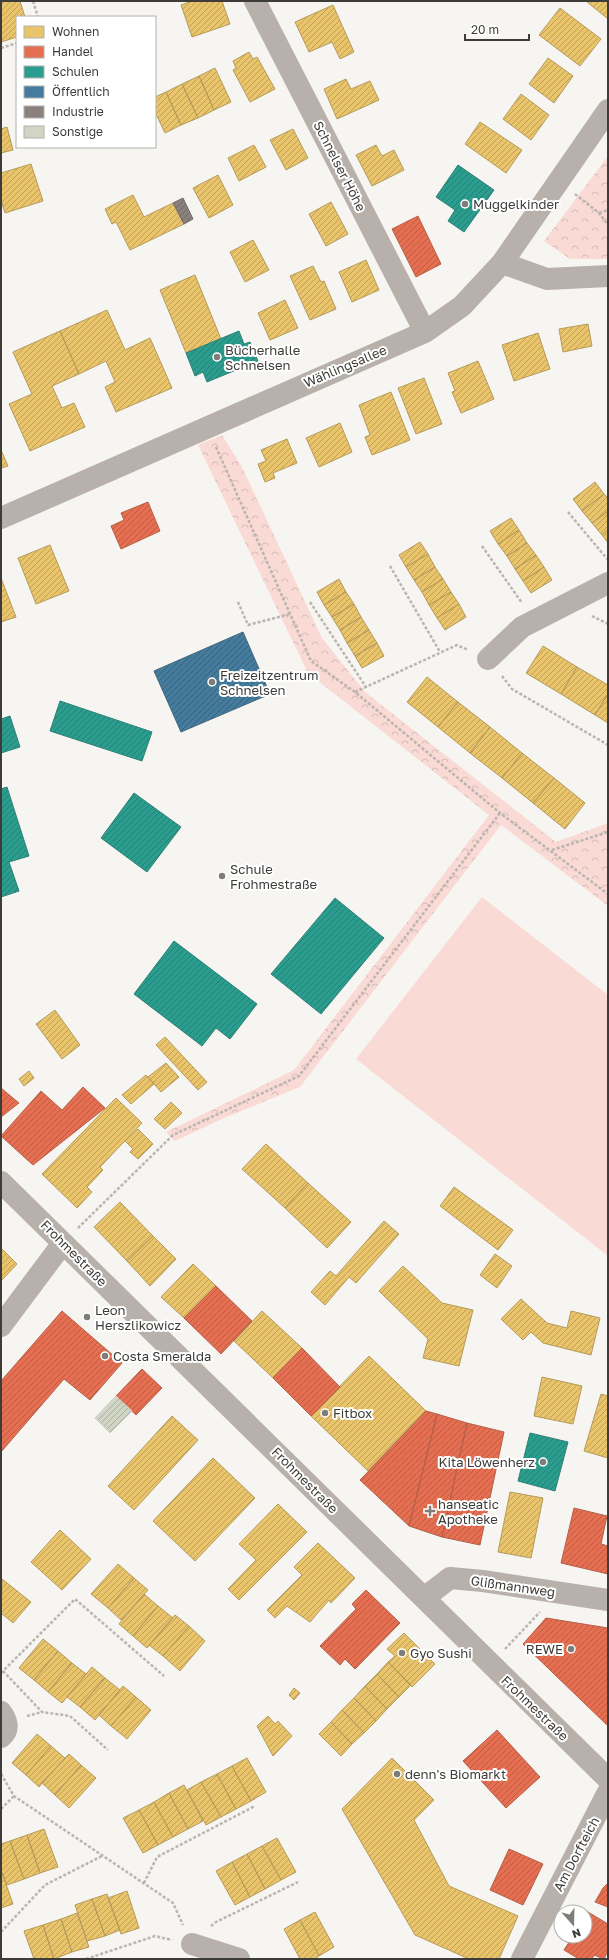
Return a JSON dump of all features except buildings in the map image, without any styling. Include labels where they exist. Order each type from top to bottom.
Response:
[{"type":"street","name":"Schnelser Höhe","points":[[255,1],[425,332]]},
{"type":"street","name":"Wählingsallee","points":[[1,518],[425,332],[462,306],[502,263],[608,110]]},
{"type":"street","points":[[502,263],[547,279],[608,276]]},
{"type":"street","points":[[488,659],[522,627],[608,583]]},
{"type":"street","name":"Frohmestraße","points":[[1,1182],[491,1665],[605,1771]]},
{"type":"street","points":[[1,1326],[63,1243]]},
{"type":"street","name":"Glißmannweg","points":[[424,1598],[450,1578],[483,1581],[608,1600]]},
{"type":"street","points":[[1,1712],[7,1722],[7,1728],[1,1737]]},
{"type":"street","name":"Am Dorfteich","points":[[522,1959],[608,1792]]},
{"type":"street","points":[[192,1944],[239,1959]]},
{"type":"path","points":[[33,1],[38,16]]},
{"type":"path","points":[[1,48],[16,43]]},
{"type":"path","points":[[559,182],[599,213],[608,225]]},
{"type":"path","points":[[599,213],[608,210]]},
{"type":"path","points":[[206,427],[311,661],[355,692],[500,813],[552,850],[608,894]]},
{"type":"path","points":[[568,512],[608,560]]},
{"type":"path","points":[[482,546],[534,621]]},
{"type":"path","points":[[390,566],[440,652]]},
{"type":"path","points":[[238,602],[248,625],[290,614]]},
{"type":"path","points":[[310,602],[366,687]]},
{"type":"path","points":[[355,692],[457,645],[488,659],[512,689],[608,745]]},
{"type":"path","points":[[63,1243],[172,1135],[299,1076],[500,813]]},
{"type":"path","points":[[552,850],[608,832]]},
{"type":"path","points":[[491,1665],[558,1592]]},
{"type":"path","points":[[108,1750],[70,1716],[42,1712],[2,1672],[75,1599],[164,1676]]},
{"type":"path","points":[[1,1774],[14,1796],[173,1903],[192,1944]]},
{"type":"path","points":[[1,1809],[14,1796]]},
{"type":"path","points":[[144,1883],[157,1858],[255,1806]]},
{"type":"path","points":[[1,1932],[44,1885],[103,1856]]},
{"type":"path","points":[[192,1944],[216,1922],[298,1882]]},
{"type":"path","points":[[86,1959],[155,1936],[192,1944]]},
{"type":"green space","points":[[608,156],[608,259],[570,259],[544,241]]},
{"type":"green space","points":[[222,435],[242,467],[322,638],[365,692],[556,842],[608,823],[608,906],[501,825],[300,1087],[224,1118],[175,1141],[166,1132],[294,1070],[489,815],[308,673],[198,445]]},
{"type":"green space","points":[[482,897],[608,995],[608,1256],[356,1059]]},
{"type":"place","name":"Muggelkinder","points":[[465,204]]},
{"type":"place","name":"Bücherhalle Schnelsen","points":[[217,357]]},
{"type":"place","name":"Freizeitzentrum Schnelsen","points":[[212,682]]},
{"type":"place","name":"Schule Frohmestraße","points":[[222,876]]},
{"type":"place","name":"Leon Herszlikowicz","points":[[87,1317]]},
{"type":"place","name":"Costa Smeralda","points":[[105,1356]]},
{"type":"place","name":"Fitbox","points":[[325,1413]]},
{"type":"place","name":"Kita Löwenherz","points":[[543,1462]]},
{"type":"place","name":"hanseatic Apotheke","points":[[430,1511]]},
{"type":"place","name":"REWE","points":[[571,1649]]},
{"type":"place","name":"Gyo Sushi","points":[[402,1653]]},
{"type":"place","name":"denn's Biomarkt","points":[[397,1774]]}]
